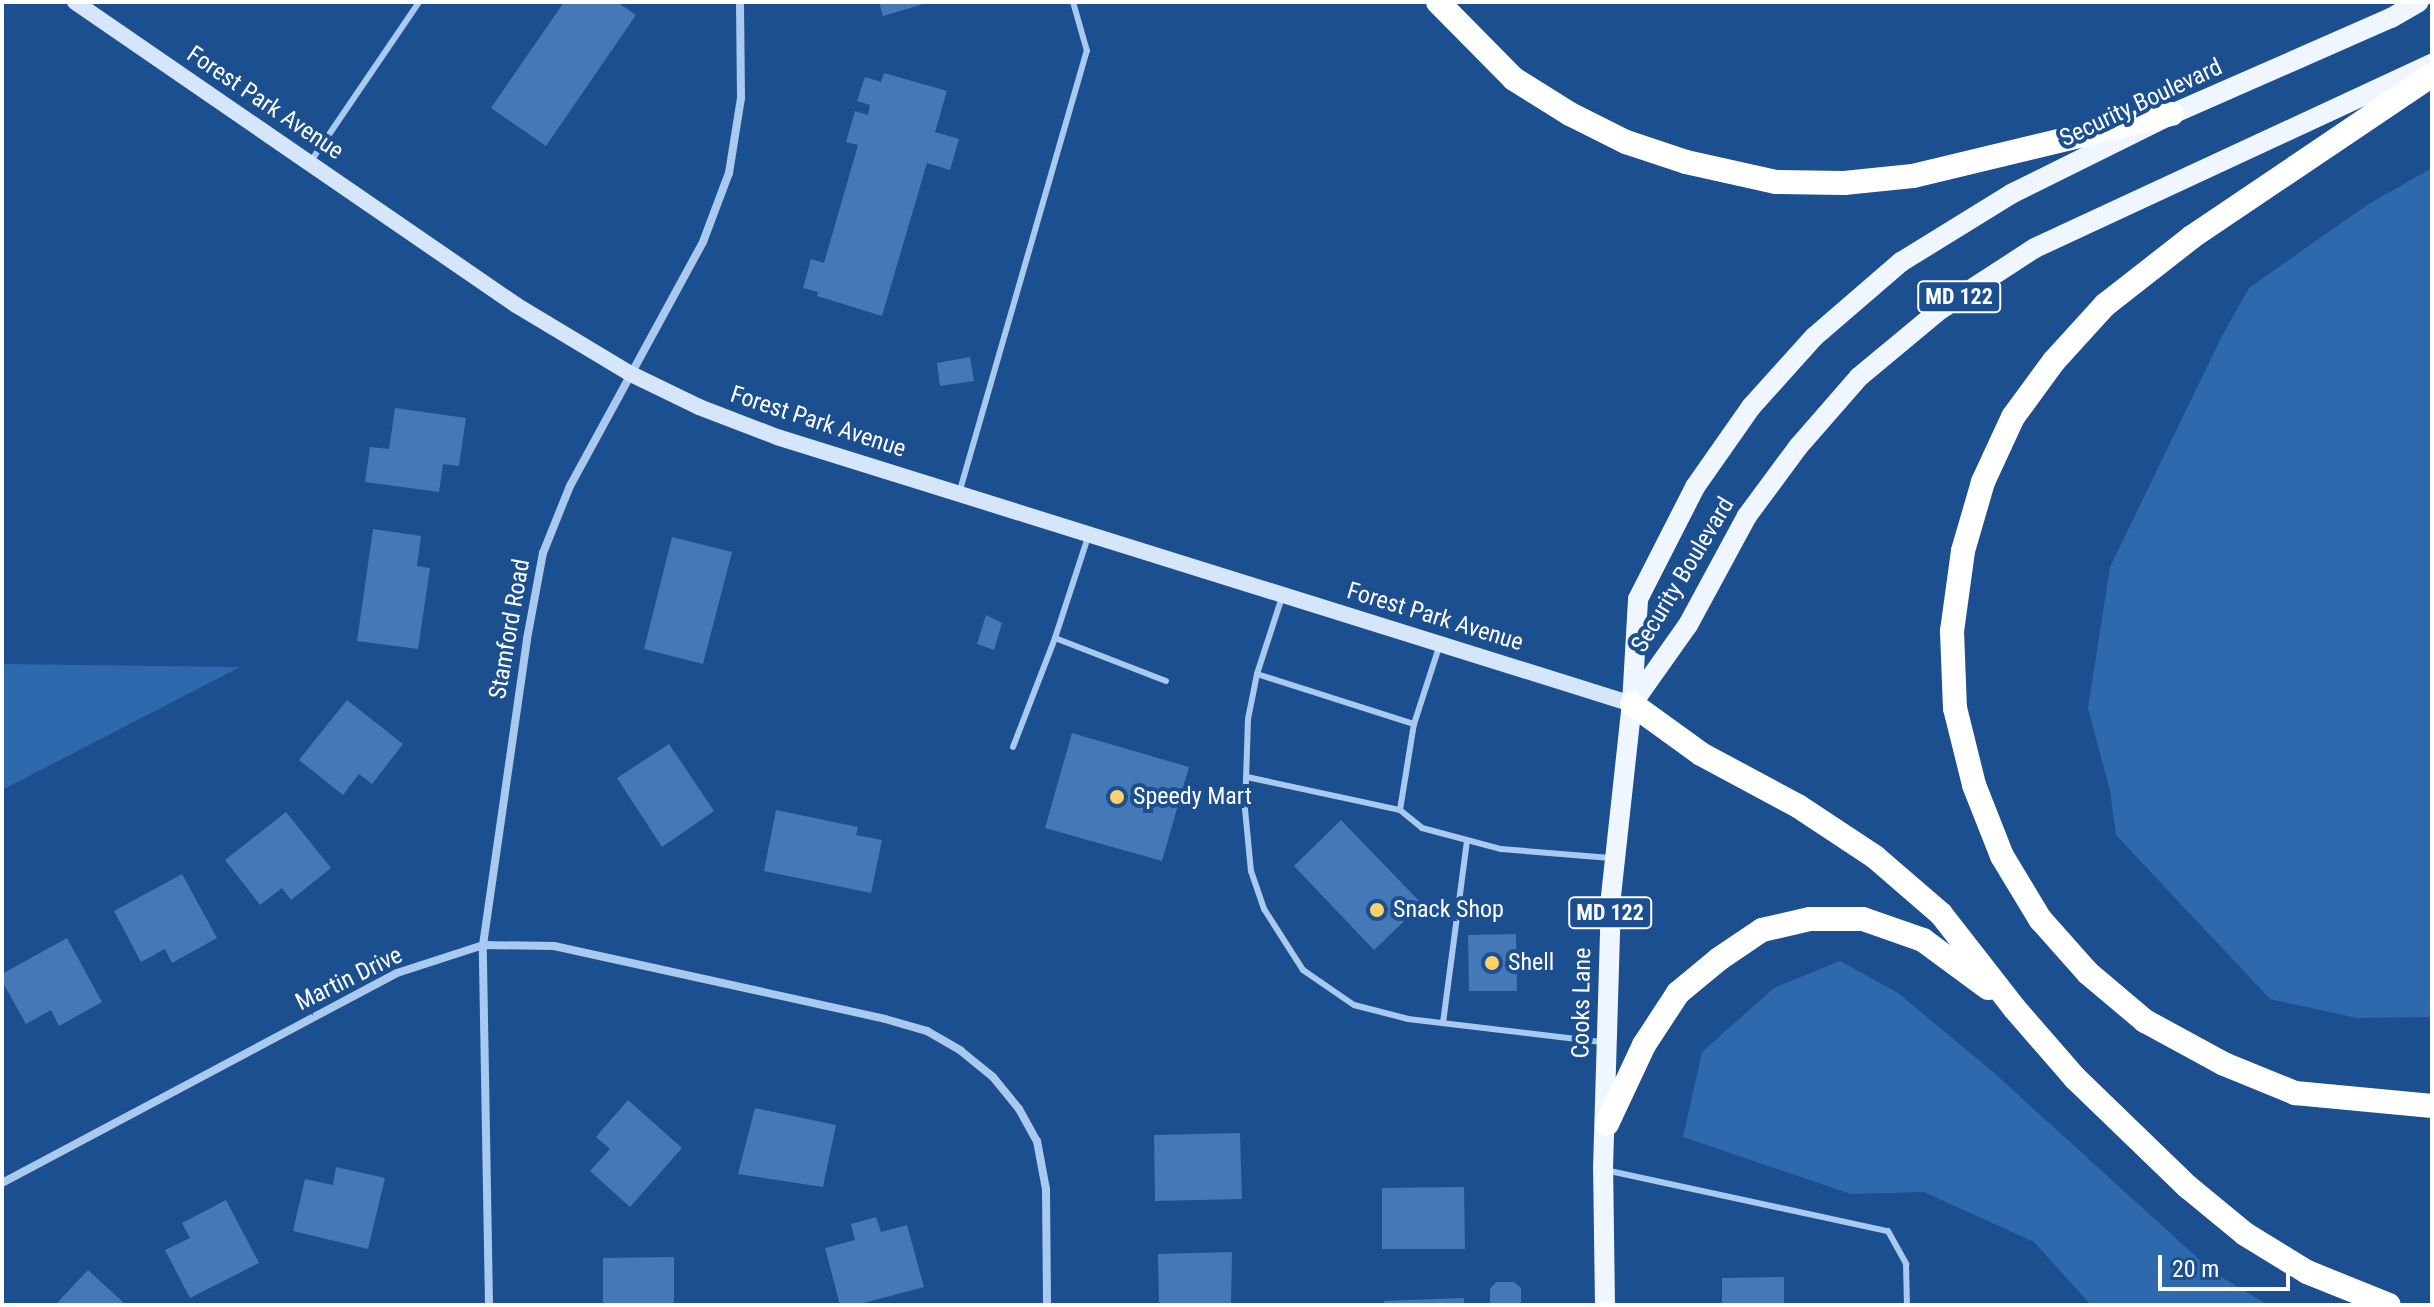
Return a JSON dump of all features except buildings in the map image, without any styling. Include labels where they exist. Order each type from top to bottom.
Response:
[{"type":"highway","points":[[1438,2],[1514,79],[1570,114],[1626,142],[1686,162],[1776,182],[1844,183],[1913,176],[2172,114]]},
{"type":"highway","points":[[2432,75],[2192,237],[2105,305],[2054,361],[2013,417],[1983,482],[1963,551],[1952,631],[1955,708],[1974,785],[2002,856],[2040,919],[2088,973],[2145,1021],[2224,1064],[2295,1093],[2432,1106]]},
{"type":"highway","points":[[1632,704],[1701,754],[1798,806],[1875,857],[1941,914],[2015,1009],[2087,1089],[2188,1187],[2245,1234],[2307,1272],[2389,1305]]},
{"type":"highway","points":[[1607,1124],[1644,1045],[1678,993],[1762,930],[1810,919],[1863,919],[1923,940],[2015,1009]]},
{"type":"main road","name":"Security Boulevard","points":[[1632,704],[1638,599],[1695,487],[1751,407],[1814,337],[1901,262],[2011,194],[2172,114],[2391,18],[2419,2]]},
{"type":"main road","name":"Security Boulevard","points":[[1632,704],[1688,625],[1747,516],[1798,447],[1859,377],[1941,309],[2035,248],[2432,64]]},
{"type":"main road","name":"Cooks Lane","points":[[1605,1305],[1603,1169],[1615,858],[1632,704]]},
{"type":"street","name":"Forest Park Avenue","points":[[75,2],[516,305],[629,373],[699,407],[777,437],[1632,704]]},
{"type":"street","name":"Stamford Road","points":[[489,1305],[483,945],[527,639],[543,553],[570,486],[703,242],[729,173],[741,98],[740,2]]},
{"type":"street","name":"Martin Drive","points":[[2,1183],[397,973],[483,945],[554,946],[885,1019],[927,1031],[961,1051],[993,1077],[1019,1109],[1037,1141],[1046,1189],[1047,1305]]},
{"type":"lane","points":[[310,163],[419,2]]},
{"type":"lane","points":[[959,493],[1087,51],[1073,2]]},
{"type":"lane","points":[[1013,747],[1055,638],[1089,533]]},
{"type":"lane","points":[[1283,594],[1257,674],[1248,719],[1245,809],[1251,871],[1264,909],[1303,970],[1354,1005],[1408,1019],[1607,1043]]},
{"type":"lane","points":[[1055,638],[1166,681]]},
{"type":"lane","points":[[1400,810],[1414,724],[1440,643]]},
{"type":"lane","points":[[1257,674],[1414,724]]},
{"type":"lane","points":[[1247,777],[1400,810],[1422,828],[1501,849],[1615,858]]},
{"type":"lane","points":[[1443,1023],[1467,841]]},
{"type":"lane","points":[[1603,1169],[1888,1231],[1906,1264],[1907,1305]]},
{"type":"shaded area","points":[[2432,168],[2432,1017],[2357,1018],[2270,999],[2116,835],[2110,791],[2088,708],[2110,567],[2222,336],[2249,288],[2367,205]]},
{"type":"shaded area","points":[[2,664],[240,667],[2,790]]},
{"type":"shaded area","points":[[1840,961],[1898,993],[1992,1071],[2213,1272],[2268,1305],[2091,1305],[2034,1242],[1924,1192],[1851,1194],[1683,1137],[1702,1052],[1774,988]]},
{"type":"place","name":"Speedy Mart","points":[[1117,797]]},
{"type":"place","name":"Snack Shop","points":[[1377,910]]},
{"type":"place","name":"Shell","points":[[1492,963]]}]
